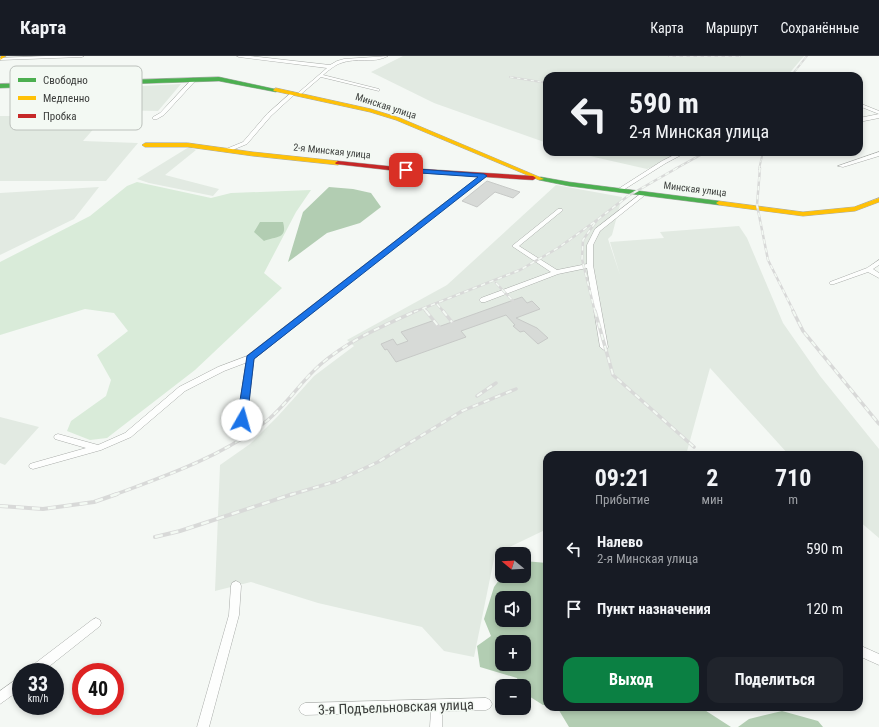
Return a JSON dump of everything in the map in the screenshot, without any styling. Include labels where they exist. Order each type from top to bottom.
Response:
[{"type":"main road","points":[[0,59],[4,56]]},
{"type":"main road","name":"Минская улица","points":[[142,81],[219,79],[356,107],[398,119],[541,179],[618,191],[803,214],[828,213],[855,209],[879,200]]},
{"type":"main road","name":"Минская улица","points":[[0,86],[10,86]]},
{"type":"main road","name":"2-я Минская улица","points":[[145,145],[188,145],[253,154],[406,170],[541,179]]},
{"type":"main road","points":[[239,427],[242,420],[250,358],[446,204],[484,176]]},
{"type":"street","points":[[0,59],[82,56]]},
{"type":"street","points":[[239,56],[332,67]]},
{"type":"street","points":[[228,150],[245,143],[269,115],[338,62],[349,60],[373,60],[386,56]]},
{"type":"street","points":[[321,76],[377,90]]},
{"type":"street","points":[[155,118],[162,114],[195,79]]},
{"type":"street","points":[[863,106],[879,113]]},
{"type":"street","points":[[863,119],[879,116]]},
{"type":"street","points":[[841,166],[879,154]]},
{"type":"street","points":[[618,191],[676,156]]},
{"type":"street","points":[[604,347],[590,264],[590,244],[597,230],[643,194]]},
{"type":"street","points":[[556,272],[515,246],[560,210]]},
{"type":"street","points":[[832,283],[869,269],[879,262]]},
{"type":"street","points":[[483,300],[556,272],[590,264]]},
{"type":"street","points":[[869,269],[879,276]]},
{"type":"street","points":[[33,466],[98,448],[128,435],[182,389],[221,369],[250,358]]},
{"type":"street","points":[[58,437],[98,448]]},
{"type":"street","points":[[203,727],[234,615],[236,586]]},
{"type":"street","points":[[45,663],[96,623]]},
{"type":"street","points":[[863,652],[879,660]]},
{"type":"street","points":[[0,698],[12,689]]},
{"type":"street","name":"3-я Подъельновская улица","points":[[305,709],[486,704]]},
{"type":"street","points":[[436,727],[437,706]]},
{"type":"shaded area","points":[[403,56],[804,56],[790,72],[543,72],[543,142],[434,103],[371,72]]},
{"type":"shaded area","points":[[181,84],[158,111],[142,111],[142,86]]},
{"type":"shaded area","points":[[0,116],[10,116],[10,130],[93,130],[83,141],[138,143],[106,181],[0,181]]},
{"type":"shaded area","points":[[189,147],[196,150],[165,175],[219,189],[213,196],[149,183],[137,179]]},
{"type":"shaded area","points":[[590,156],[679,156],[647,169]]},
{"type":"shaded area","points":[[137,182],[211,198],[231,193],[311,190],[296,212],[264,273],[282,288],[195,370],[107,438],[90,440],[67,431],[71,421],[106,396],[111,380],[97,355],[128,331],[114,313],[85,309],[0,335],[0,262],[90,216],[127,186]]},
{"type":"shaded area","points":[[556,185],[622,197],[612,235],[608,239],[620,275],[610,242],[664,238],[660,232],[739,226],[747,238],[783,323],[820,376],[879,449],[879,538],[863,524],[863,451],[785,451],[710,368],[687,451],[543,451],[543,531],[510,547],[495,547],[495,554],[474,657],[444,651],[422,627],[318,603],[251,582],[215,591],[220,465],[250,444],[314,376],[354,346],[347,340],[447,285]]},
{"type":"shaded area","points":[[99,187],[74,219],[0,255],[0,193]]},
{"type":"shaded area","points":[[329,187],[353,189],[371,193],[381,207],[360,223],[327,233],[288,262],[303,212]]},
{"type":"shaded area","points":[[260,222],[283,222],[284,232],[280,236],[264,241],[254,232]]},
{"type":"shaded area","points":[[0,417],[39,427],[5,465],[0,463]]},
{"type":"shaded area","points":[[531,562],[543,563],[543,705],[531,697],[531,679],[517,679],[480,667],[477,646],[491,636],[484,619],[494,587],[497,583],[531,583]]},
{"type":"shaded area","points":[[559,711],[706,711],[731,727],[569,727]]},
{"type":"shaded area","points":[[782,711],[818,721],[823,727],[738,727],[749,719]]},
{"type":"building","points":[[487,181],[520,192],[513,198],[495,192],[477,207],[462,201]]},
{"type":"building","points":[[522,297],[527,303],[532,301],[540,309],[516,318],[537,328],[548,338],[538,344],[524,331],[520,332],[513,326],[515,325],[506,315],[461,331],[466,337],[396,362],[387,349],[385,350],[381,344],[393,339],[397,345],[408,341],[401,332],[432,321],[438,327]]},
{"type":"railway","points":[[669,56],[740,56]]},
{"type":"railway","points":[[794,72],[807,56]]},
{"type":"railway","points":[[510,77],[543,82]]},
{"type":"railway","points":[[675,169],[699,156]]},
{"type":"railway","points":[[759,169],[762,156]]},
{"type":"railway","points":[[597,220],[628,196],[677,168]]},
{"type":"railway","points":[[760,168],[757,205],[768,260],[794,312]]},
{"type":"railway","points":[[414,312],[520,270],[558,248],[597,220]]},
{"type":"railway","points":[[595,312],[582,259],[583,240],[597,220]]},
{"type":"railway","points":[[496,283],[513,301]]},
{"type":"railway","points":[[437,304],[444,312]]},
{"type":"railway","points":[[114,495],[192,465],[230,446],[272,417],[307,378],[332,355],[367,334],[416,311]]},
{"type":"railway","points":[[426,311],[439,327]]},
{"type":"railway","points":[[443,311],[452,322]]},
{"type":"railway","points":[[595,311],[613,375],[694,447]]},
{"type":"railway","points":[[793,311],[803,331],[879,424]]},
{"type":"railway","points":[[477,396],[496,383]]},
{"type":"railway","points":[[290,495],[337,481],[378,462],[462,411],[516,389]]},
{"type":"railway","points":[[0,506],[43,509],[94,502],[117,494]]},
{"type":"railway","points":[[155,537],[180,531],[293,494]]},
{"type":"traffic: fast","points":[[142,81],[219,79],[276,90]]},
{"type":"traffic: fast","points":[[0,86],[10,86]]},
{"type":"traffic: fast","points":[[541,179],[569,184],[719,203]]},
{"type":"traffic: slow","points":[[0,59],[4,56]]},
{"type":"traffic: slow","points":[[276,90],[371,111],[398,119],[541,179]]},
{"type":"traffic: slow","points":[[145,145],[188,145],[338,163]]},
{"type":"traffic: slow","points":[[419,225],[484,176]]},
{"type":"traffic: slow","points":[[719,203],[803,214],[855,209],[879,200]]},
{"type":"traffic: jam","points":[[338,163],[406,170],[533,178]]},
{"type":"traffic: jam","points":[[239,427],[242,420],[250,358],[419,225]]},
{"type":"route","points":[[242,420],[250,358],[446,204],[484,176],[406,170]]}]
